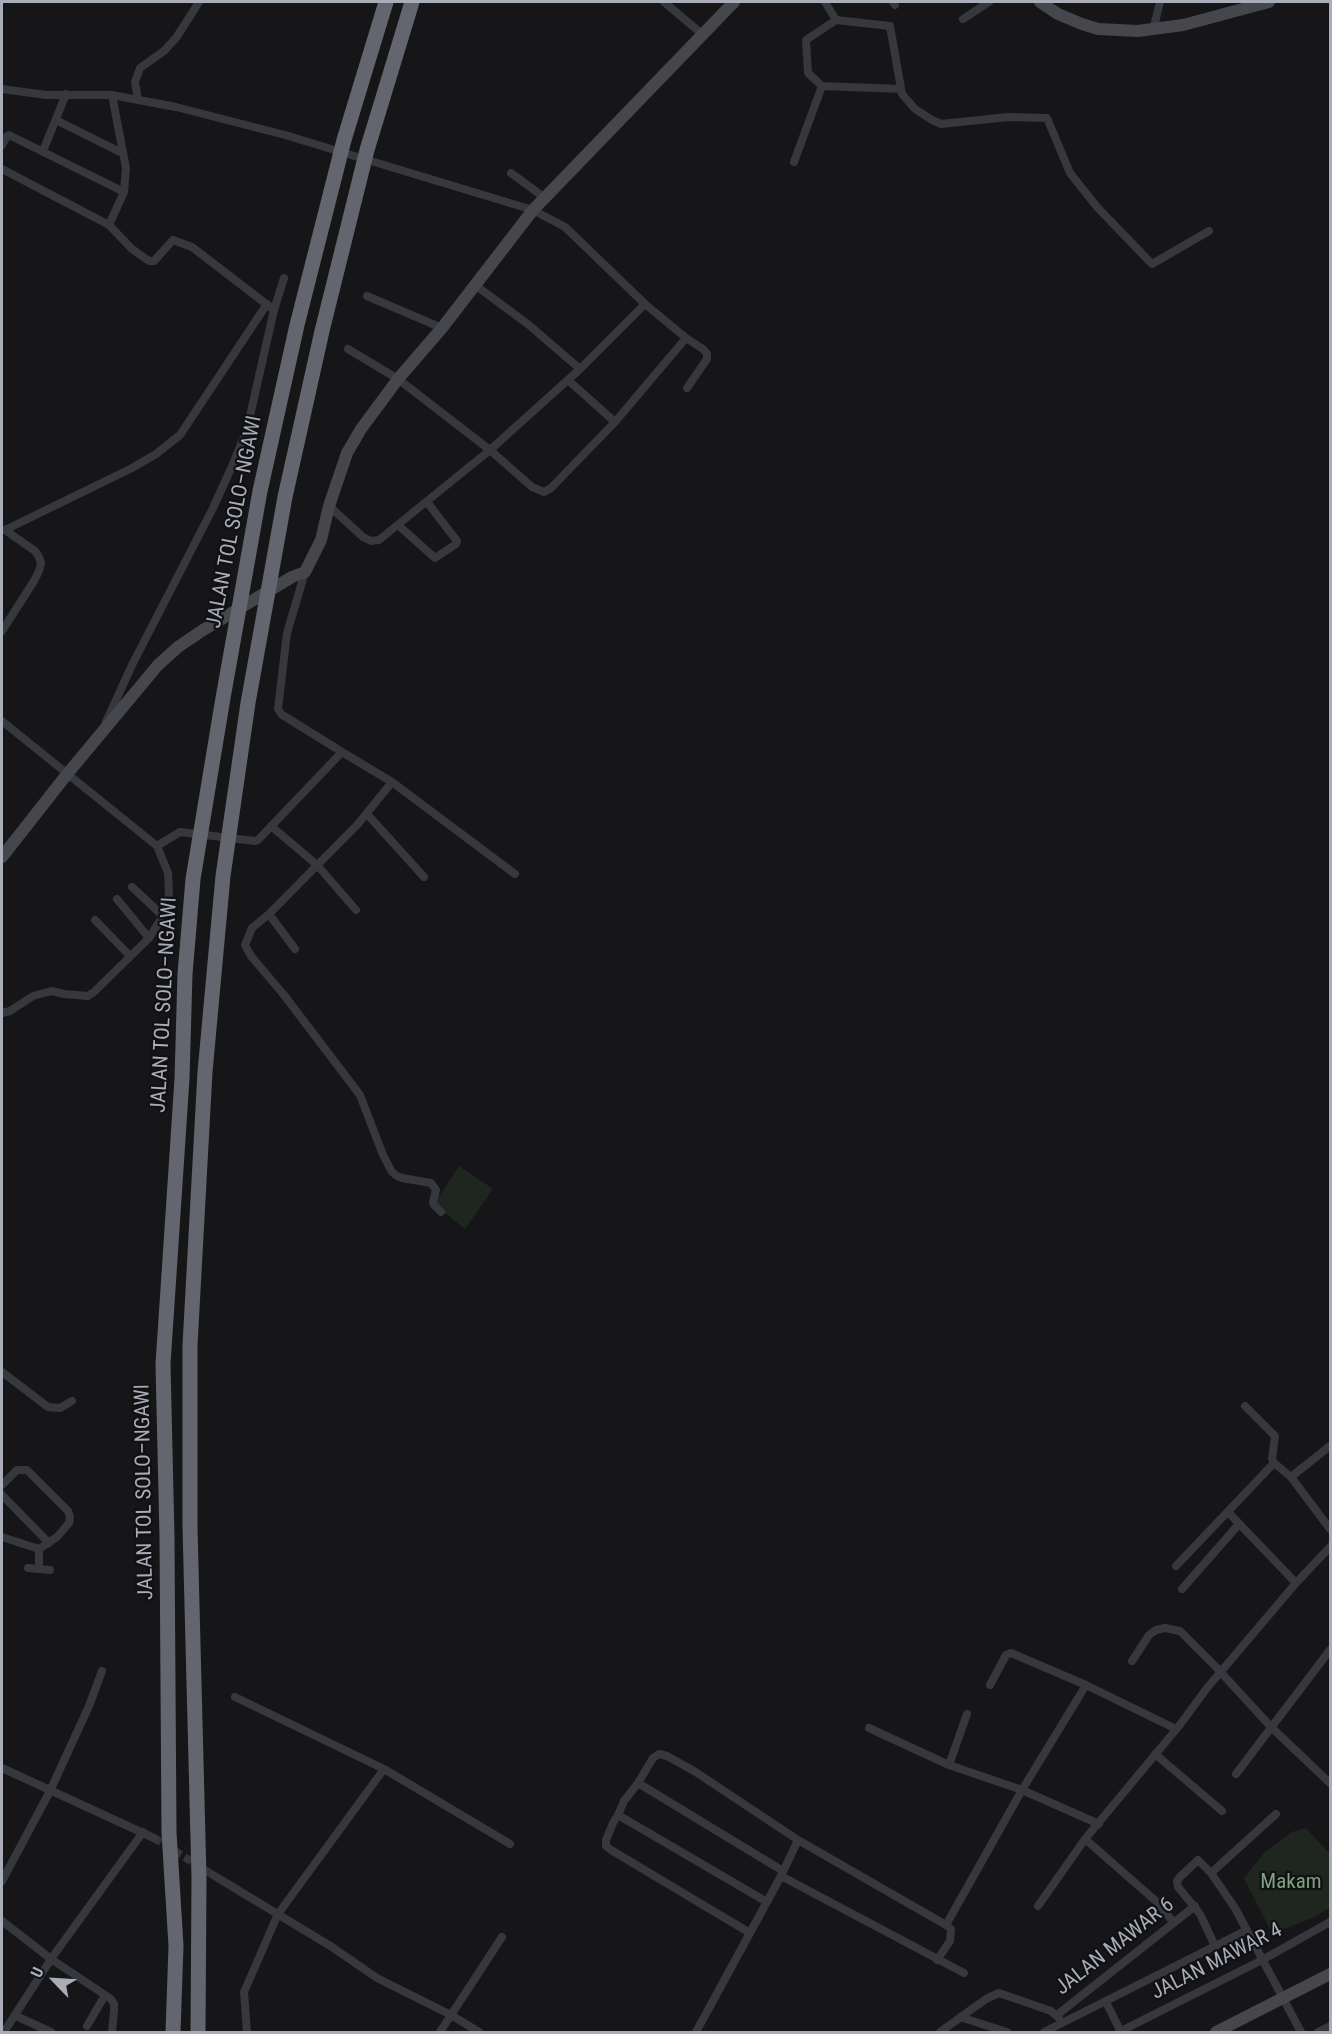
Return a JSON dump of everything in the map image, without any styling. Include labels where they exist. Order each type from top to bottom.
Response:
[{"type":"highway","name":"JALAN TOL SOLO–NGAWI","points":[[173,2032],[176,1946],[170,1832],[163,1364],[182,1079],[185,974],[193,879],[265,469],[297,326],[344,140],[386,2]]},
{"type":"highway","name":"JALAN TOL SOLO–NGAWI","points":[[198,2032],[199,1878],[191,1596],[190,1346],[205,1072],[223,876],[248,702],[287,486],[322,331],[367,150],[412,2]]},
{"type":"street","points":[[138,100],[135,82],[140,68],[164,51],[176,38],[199,2]]},
{"type":"street","points":[[664,2],[702,34]]},
{"type":"street","points":[[515,874],[392,782],[281,714],[278,709],[290,618],[305,572],[321,540],[328,506],[347,453],[361,429],[533,210],[734,2]]},
{"type":"street","points":[[825,2],[836,20]]},
{"type":"street","points":[[963,19],[988,2]]},
{"type":"street","points":[[1040,2],[1058,14],[1098,28],[1138,31],[1183,26],[1269,2]]},
{"type":"street","points":[[1153,30],[1160,2]]},
{"type":"street","points":[[901,89],[822,86],[808,73],[806,40],[836,20],[890,26],[901,89],[907,102],[915,109],[941,124],[1008,117],[1047,118],[1070,173],[1097,207],[1152,264],[1209,231]]},
{"type":"street","points":[[794,162],[822,86]]},
{"type":"street","points":[[4,90],[46,95],[112,95],[176,107],[285,135],[533,210],[566,227],[645,304],[703,349],[707,354],[707,359],[687,388]]},
{"type":"street","points":[[43,151],[66,94]]},
{"type":"street","points":[[109,225],[124,192],[126,168],[112,95]]},
{"type":"street","points":[[56,120],[122,153]]},
{"type":"street","points":[[2,145],[9,135],[124,192]]},
{"type":"street","points":[[2,169],[109,225],[132,249],[149,261],[154,261],[173,240],[192,248],[270,307]]},
{"type":"street","points":[[511,173],[545,198]]},
{"type":"street","points":[[3,531],[132,468],[156,454],[180,435],[270,307],[284,278]]},
{"type":"street","points":[[475,285],[529,325],[580,369]]},
{"type":"street","points":[[367,296],[442,328]]},
{"type":"street","points":[[328,506],[350,527],[371,541],[379,540],[490,450],[580,369],[645,304]]},
{"type":"street","points":[[101,734],[132,666],[213,508],[247,429],[270,307]]},
{"type":"street","points":[[348,349],[398,379],[490,450],[532,487],[544,492],[551,488],[615,422],[686,338]]},
{"type":"street","points":[[568,380],[615,422]]},
{"type":"street","points":[[398,525],[435,558],[456,544],[457,541],[427,502]]},
{"type":"street","points":[[2,631],[34,581],[40,563],[35,551],[3,531]]},
{"type":"street","points":[[2,857],[158,665],[178,647],[203,630],[292,577],[305,572]]},
{"type":"street","points":[[2,721],[157,846],[168,873],[169,892],[167,907],[149,939],[94,992],[88,996],[52,991],[33,996],[10,1011],[2,1013]]},
{"type":"street","points":[[157,846],[180,832],[255,841],[342,752]]},
{"type":"street","points":[[392,782],[367,814],[269,914],[252,928],[246,939],[247,950],[360,1095],[392,1172],[402,1178],[431,1183],[436,1190],[434,1205],[441,1212]]},
{"type":"street","points":[[367,814],[424,878]]},
{"type":"street","points":[[271,825],[317,865],[356,910]]},
{"type":"street","points":[[132,887],[163,916]]},
{"type":"street","points":[[117,899],[149,939]]},
{"type":"street","points":[[269,914],[295,949]]},
{"type":"street","points":[[95,920],[130,956]]},
{"type":"street","points":[[2,1372],[48,1407],[60,1408],[72,1401]]},
{"type":"street","points":[[1245,1406],[1275,1436],[1272,1459],[1274,1463],[1291,1477],[1330,1529]]},
{"type":"street","points":[[1291,1477],[1330,1446]]},
{"type":"street","points":[[1176,1566],[1274,1463]]},
{"type":"street","points":[[2,1485],[17,1470],[27,1470],[68,1511],[70,1517],[69,1523],[57,1537],[39,1549],[2,1537]]},
{"type":"street","points":[[2,1495],[49,1544]]},
{"type":"street","points":[[1228,1512],[1296,1583]]},
{"type":"street","points":[[1182,1589],[1239,1524]]},
{"type":"street","points":[[1038,1906],[1085,1839],[1176,1730],[1220,1672],[1330,1547]]},
{"type":"street","points":[[39,1549],[39,1569]]},
{"type":"street","points":[[28,1568],[50,1570]]},
{"type":"street","points":[[1132,1661],[1149,1635],[1156,1630],[1180,1631],[1271,1727],[1329,1779]]},
{"type":"street","points":[[1236,1774],[1330,1650]]},
{"type":"street","points":[[990,1685],[1006,1655],[1011,1653],[1086,1685],[1176,1730]]},
{"type":"street","points":[[2,1881],[50,1791],[89,1706],[102,1671]]},
{"type":"street","points":[[946,1925],[1022,1790],[1086,1685]]},
{"type":"street","points":[[235,1697],[384,1769],[510,1844]]},
{"type":"street","points":[[949,1765],[968,1714]]},
{"type":"street","points":[[869,1728],[949,1765],[1022,1790],[1099,1824]]},
{"type":"street","points":[[750,1933],[606,1846],[606,1840],[624,1801],[653,1758],[659,1754],[694,1771],[798,1840],[946,1925],[951,1929],[950,1941],[937,1960]]},
{"type":"street","points":[[1155,1754],[1222,1811]]},
{"type":"street","points":[[2,1768],[154,1838]]},
{"type":"street","points":[[247,2032],[244,1992],[278,1914],[384,1769]]},
{"type":"street","points":[[638,1783],[782,1874],[964,1973]]},
{"type":"street","points":[[1211,1873],[1276,1814]]},
{"type":"street","points":[[618,1815],[767,1902]]},
{"type":"street","points":[[4,2032],[51,1959],[143,1832]]},
{"type":"street","points":[[1085,1839],[1157,1902],[1174,1923]]},
{"type":"street","points":[[696,2032],[782,1874],[798,1840]]},
{"type":"street","points":[[1215,1946],[1195,1906],[1178,1887],[1177,1881],[1198,1860],[1225,1892],[1301,2032]]},
{"type":"street","points":[[213,1875],[332,1947],[377,1978],[451,2015],[479,2032]]},
{"type":"street","name":"JALAN MAWAR 6","points":[[1060,2019],[1195,1906]]},
{"type":"street","points":[[2,1921],[51,1959],[105,1995],[114,2004],[112,2032]]},
{"type":"street","name":"JALAN MAWAR 4","points":[[1120,2032],[1262,1960],[1330,1922]]},
{"type":"street","points":[[1044,2032],[1060,2019],[1106,2002],[1247,1930]]},
{"type":"street","points":[[440,2032],[502,1937]]},
{"type":"street","points":[[1216,2032],[1330,1974]]},
{"type":"street","points":[[940,2032],[986,1999],[999,1993],[1051,2011],[1060,2019]]},
{"type":"street","points":[[87,2026],[105,1995]]},
{"type":"street","points":[[1106,2002],[1120,2032]]},
{"type":"street","points":[[16,2016],[51,2032]]},
{"type":"street","points":[[960,2017],[1007,2032]]},
{"type":"street","points":[[1318,2032],[1330,2026]]},
{"type":"green space","points":[[459,1166],[493,1189],[465,1229],[434,1204]]},
{"type":"green space","name":"Makam","points":[[1306,1828],[1330,1854],[1330,1908],[1287,1928],[1271,1931],[1244,1878],[1265,1852],[1292,1832]]},
{"type":"tunnel","points":[[154,1838],[213,1875]]}]
